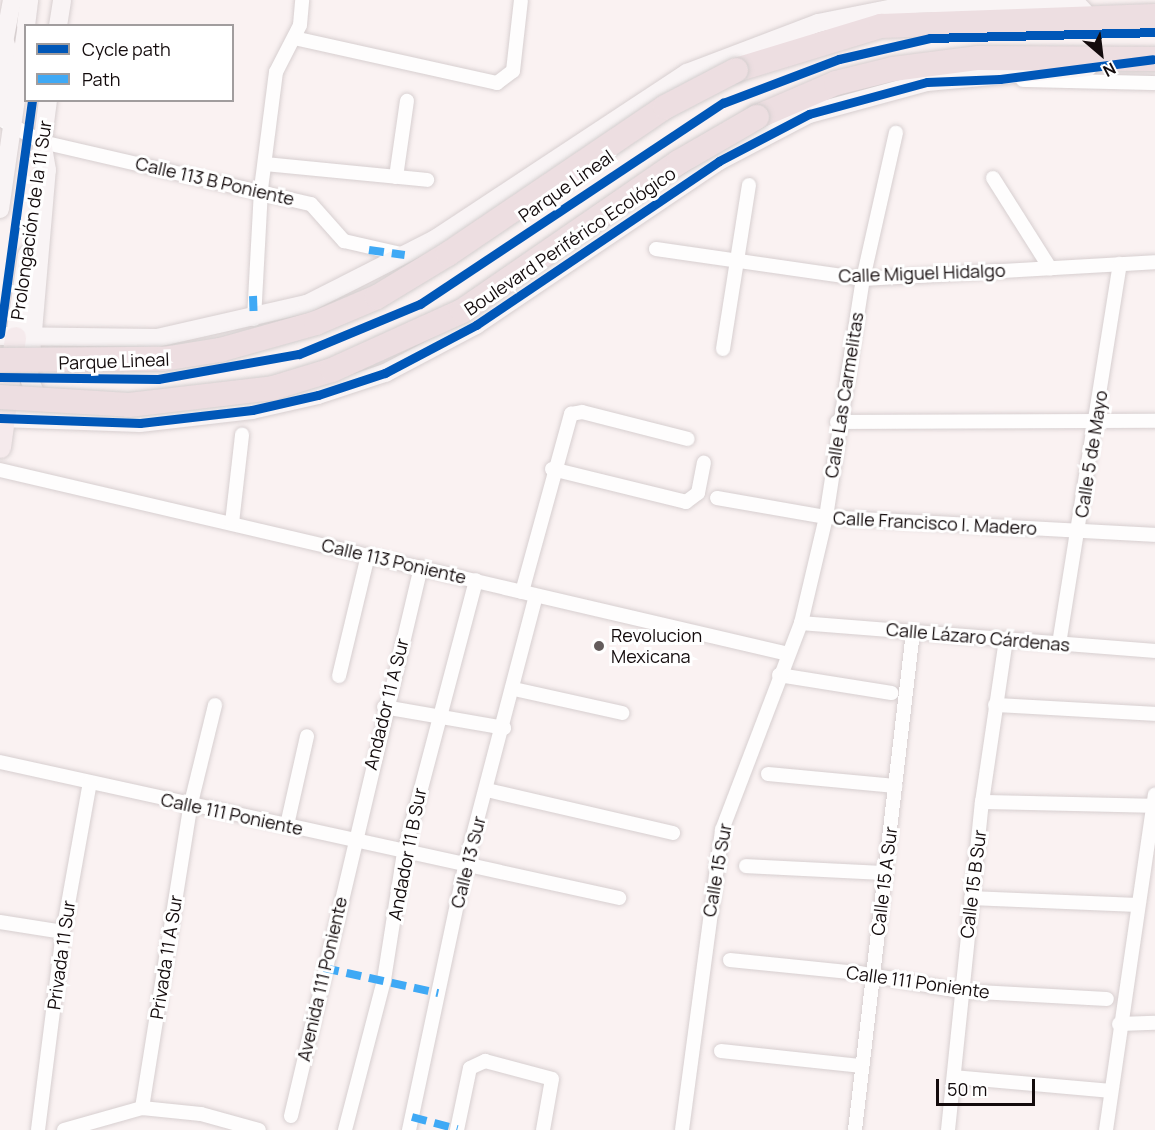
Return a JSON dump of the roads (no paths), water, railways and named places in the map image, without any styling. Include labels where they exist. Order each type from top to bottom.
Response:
[{"type":"highway","points":[[0,360],[163,359],[220,350],[316,324],[377,297],[438,260],[665,107],[736,70],[881,26],[1155,16]]},
{"type":"highway","name":"Boulevard Periférico Ecológico","points":[[1,411],[129,405],[273,388],[332,370],[462,311],[679,162],[757,117],[836,83],[893,69],[978,57],[1154,59]]},
{"type":"main road","name":"Prolongación de la 11 Sur","points":[[0,447],[1,411],[15,337]]},
{"type":"street","points":[[26,24],[29,0]]},
{"type":"street","points":[[58,24],[62,0]]},
{"type":"street","points":[[254,319],[253,296],[261,189],[276,72],[294,38],[302,0]]},
{"type":"street","points":[[294,38],[497,83],[508,80],[521,0]]},
{"type":"street","points":[[50,420],[29,378],[15,337],[157,338],[254,319],[350,286],[405,255],[687,73],[818,23],[913,2],[1077,4],[1092,20]]},
{"type":"street","points":[[11,6],[24,33]]},
{"type":"street","points":[[0,67],[2,41],[11,6]]},
{"type":"street","name":"Prolongación de la 11 Sur","points":[[0,209],[4,121],[24,39]]},
{"type":"street","points":[[2,41],[9,55],[4,121]]},
{"type":"street","name":"Boulevard Periférico Ecológico","points":[[1,411],[50,420],[140,423],[252,410],[385,373],[476,325],[719,161],[810,114],[886,89],[1000,79],[1154,59]]},
{"type":"street","points":[[1000,79],[1155,84]]},
{"type":"street","points":[[396,177],[407,101]]},
{"type":"street","name":"Prolongación de la 11 Sur","points":[[15,337],[48,102]]},
{"type":"street","name":"Calle 113 B Poniente","points":[[4,121],[42,142],[261,189],[317,206],[340,238],[369,250],[405,255]]},
{"type":"street","name":"Calle Las Carmelitas","points":[[801,623],[826,518],[837,423],[863,279],[896,132]]},
{"type":"street","points":[[266,164],[427,180]]},
{"type":"street","points":[[993,178],[1050,268]]},
{"type":"street","points":[[723,349],[749,185]]},
{"type":"street","name":"Calle Miguel Hidalgo","points":[[656,249],[736,264],[863,279],[1155,262]]},
{"type":"street","name":"Calle 5 de Mayo","points":[[1059,644],[1097,421],[1120,264]]},
{"type":"street","points":[[522,592],[552,469],[571,414],[582,412],[688,439]]},
{"type":"street","points":[[837,423],[1155,422]]},
{"type":"street","points":[[232,523],[242,435]]},
{"type":"street","points":[[552,469],[686,502],[698,493],[704,463]]},
{"type":"street","name":"Calle 113 Poniente","points":[[0,470],[788,654]]},
{"type":"street","name":"Calle Francisco I. Madero","points":[[717,498],[826,518],[1155,535]]},
{"type":"street","points":[[339,676],[368,555]]},
{"type":"street","name":"Andador 11 A Sur","points":[[354,841],[384,707],[421,567]]},
{"type":"street","name":"Andador 11 B Sur","points":[[345,1130],[384,980],[404,853],[437,720],[476,580]]},
{"type":"street","name":"Calle 13 Sur","points":[[409,1130],[465,866],[504,728],[536,596]]},
{"type":"street","name":"Calle Lázaro Cárdenas","points":[[801,623],[1155,651]]},
{"type":"street","name":"Calle 15 Sur","points":[[682,1130],[722,830],[779,675],[801,623]]},
{"type":"street","name":"Calle 15 A Sur","points":[[855,1130],[913,632]]},
{"type":"street","name":"Calle 15 B Sur","points":[[948,1130],[960,991],[982,801],[1006,639]]},
{"type":"street","points":[[779,675],[892,693]]},
{"type":"street","points":[[514,689],[622,713]]},
{"type":"street","name":"Privada 11 A Sur","points":[[142,1108],[190,807],[215,705]]},
{"type":"street","points":[[995,705],[1155,714]]},
{"type":"street","points":[[384,707],[437,720],[504,728]]},
{"type":"street","points":[[287,825],[308,736]]},
{"type":"street","name":"Calle 111 Poniente","points":[[0,762],[190,807],[287,825],[404,853],[619,897]]},
{"type":"street","points":[[768,774],[895,786]]},
{"type":"street","name":"Privada 11 Sur","points":[[38,1130],[63,932],[90,782]]},
{"type":"street","points":[[487,790],[672,833]]},
{"type":"street","points":[[982,801],[1154,800],[1119,1024],[1106,1130]]},
{"type":"street","name":"Avenida 111 Poniente","points":[[291,1116],[354,841]]},
{"type":"street","points":[[746,866],[886,873]]},
{"type":"street","points":[[971,898],[1137,905]]},
{"type":"street","points":[[0,922],[63,932]]},
{"type":"street","name":"Calle 111 Poniente","points":[[730,960],[873,975],[960,991],[1107,999]]},
{"type":"street","points":[[1119,1024],[1155,1023]]},
{"type":"street","points":[[721,1051],[862,1066]]},
{"type":"street","points":[[457,1130],[470,1068],[485,1060],[552,1078],[543,1130]]},
{"type":"street","points":[[954,1077],[1110,1091]]},
{"type":"street","points":[[64,1130],[142,1108],[201,1114],[259,1130]]},
{"type":"place","name":"Revolucion Mexicana","points":[[599,646]]}]
